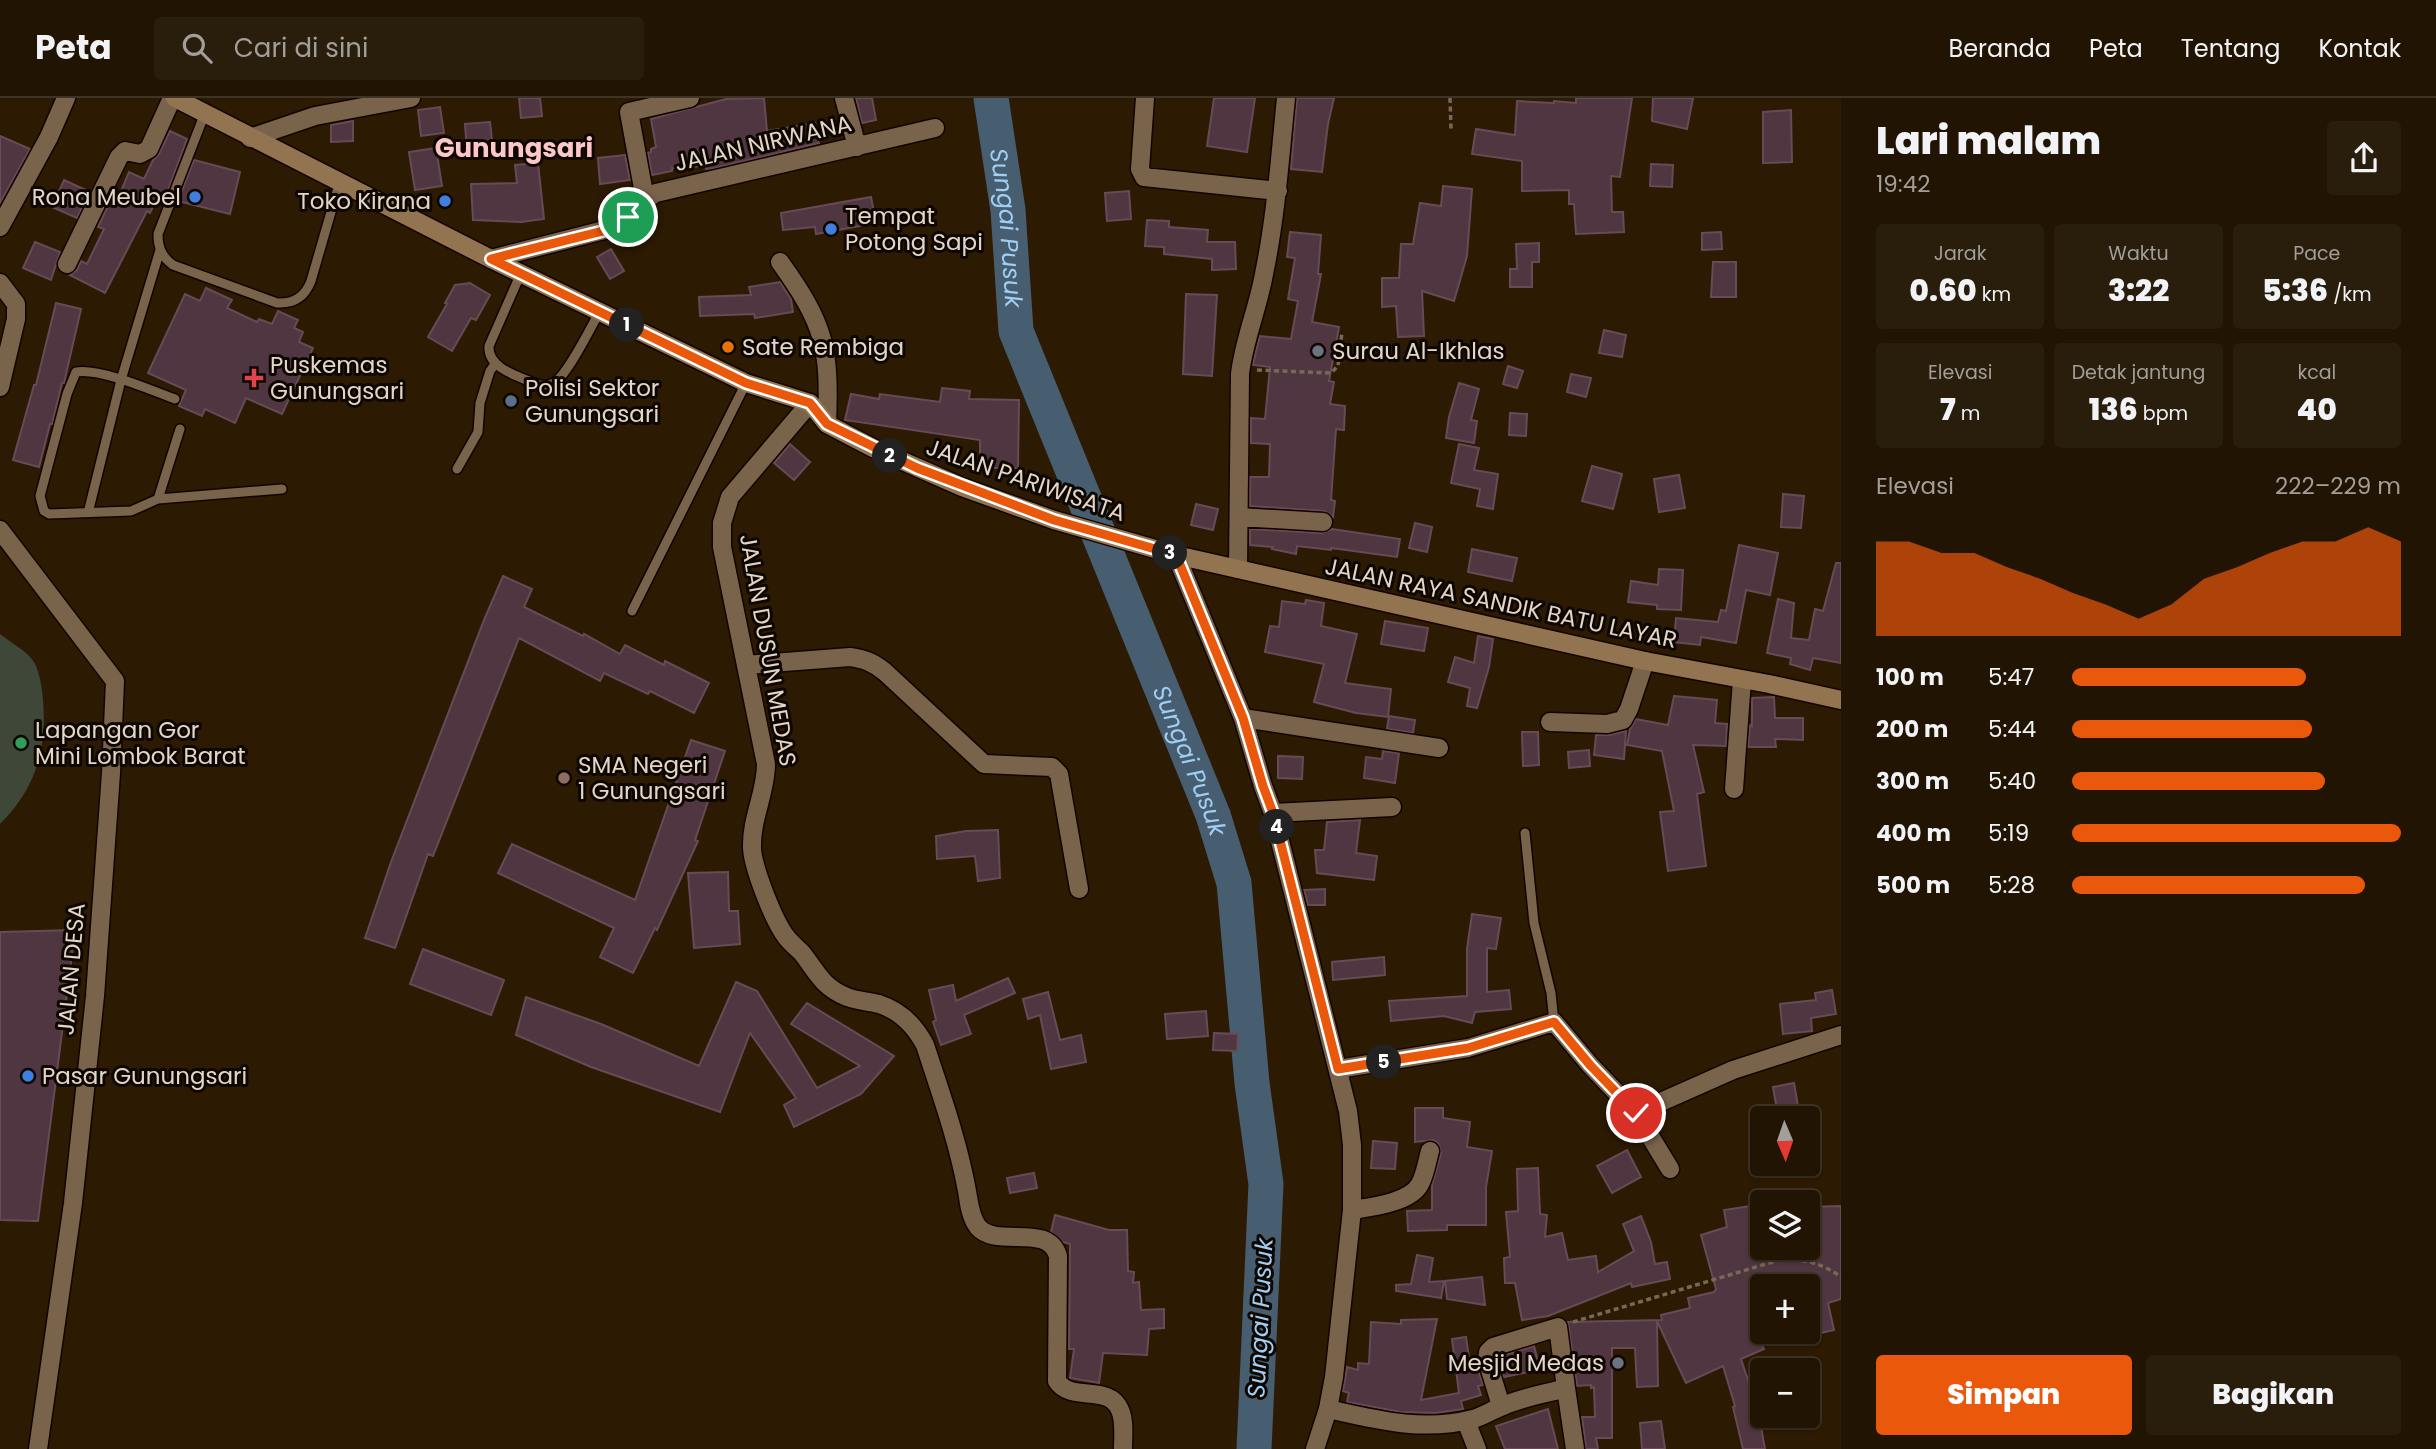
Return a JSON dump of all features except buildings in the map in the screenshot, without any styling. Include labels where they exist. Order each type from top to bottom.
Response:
[{"type":"main road","points":[[173,98],[199,106],[250,138],[746,383],[810,403]]},
{"type":"main road","name":"JALAN PARIWISATA","points":[[810,403],[827,424],[917,468],[1054,520],[1152,548]]},
{"type":"main road","name":"JALAN RAYA SANDIK BATU LAYAR","points":[[1152,548],[1645,661],[1841,701]]},
{"type":"street","points":[[0,227],[49,137],[66,98]]},
{"type":"street","points":[[68,264],[119,157],[125,151],[140,153],[149,149],[173,98]]},
{"type":"street","points":[[250,138],[316,116],[411,98]]},
{"type":"street","points":[[645,199],[627,105],[690,98]]},
{"type":"street","points":[[844,98],[856,147]]},
{"type":"street","points":[[1145,98],[1139,169],[1144,177],[1278,191]]},
{"type":"street","points":[[1238,569],[1243,349],[1264,278],[1278,191],[1286,98]]},
{"type":"street","name":"JALAN NIRWANA","points":[[491,259],[612,228],[628,217],[645,199],[663,191],[935,128]]},
{"type":"street","points":[[780,262],[806,298],[821,334],[828,372],[827,424]]},
{"type":"street","points":[[0,283],[16,304],[16,318],[0,387]]},
{"type":"street","name":"JALAN DUSUN MEDAS","points":[[810,403],[730,497],[722,523],[722,547],[766,764],[764,786],[754,823],[752,850],[762,886],[785,936],[825,984],[845,996],[897,1012],[920,1035],[926,1045],[960,1154],[974,1222],[989,1234],[1043,1240],[1055,1248],[1058,1256],[1057,1381],[1064,1390],[1102,1395],[1116,1403],[1122,1417],[1123,1449]]},
{"type":"street","points":[[1239,517],[1323,522]]},
{"type":"street","name":"JALAN DESA","points":[[0,530],[115,681],[95,996],[73,1203],[37,1449]]},
{"type":"street","points":[[1176,555],[1243,718],[1273,813],[1348,1111],[1352,1145],[1352,1210],[1334,1377],[1328,1409],[1315,1449]]},
{"type":"street","points":[[746,665],[850,657],[863,659],[885,672],[984,764],[1052,767],[1059,774],[1079,889]]},
{"type":"street","points":[[1550,722],[1607,724],[1623,720],[1645,661]]},
{"type":"street","points":[[1734,789],[1742,680]]},
{"type":"street","points":[[1243,718],[1439,748]]},
{"type":"street","points":[[1273,813],[1392,807]]},
{"type":"street","points":[[1338,1069],[1468,1048],[1554,1022],[1636,1113],[1670,1169]]},
{"type":"street","points":[[1636,1113],[1732,1070],[1841,1035]]},
{"type":"street","points":[[1352,1210],[1394,1202],[1414,1191],[1420,1185],[1430,1151]]},
{"type":"street","points":[[1501,1406],[1487,1360],[1489,1351],[1558,1327],[1575,1449]]},
{"type":"street","points":[[1328,1409],[1419,1426],[1466,1421],[1501,1406],[1566,1388]]},
{"type":"street","points":[[1466,1421],[1477,1449]]},
{"type":"lane","points":[[199,106],[159,228],[160,250],[165,258],[178,267],[277,303],[292,302],[304,294],[312,281],[340,181]]},
{"type":"lane","points":[[88,513],[121,380],[160,250]]},
{"type":"lane","points":[[521,273],[489,346],[490,357],[495,364],[539,385],[555,382],[600,311]]},
{"type":"lane","points":[[457,469],[478,432],[480,403],[489,371],[495,364]]},
{"type":"lane","points":[[175,399],[121,380],[85,371],[73,375],[40,496],[44,511],[131,511],[158,499],[282,489]]},
{"type":"lane","points":[[632,611],[746,383]]},
{"type":"lane","points":[[158,499],[180,429]]},
{"type":"lane","points":[[1525,833],[1534,923],[1551,993],[1554,1022]]},
{"type":"path","points":[[1450,98],[1451,129]]},
{"type":"path","points":[[1241,369],[1331,373],[1338,366],[1342,332]]},
{"type":"path","points":[[1558,1327],[1779,1260],[1814,1262],[1841,1277]]},
{"type":"green space","name":"Lapangan Gor Mini Lombok Barat","points":[[0,634],[34,662],[41,686],[44,718],[41,752],[30,782],[0,824]]},
{"type":"waterway","name":"Sungai Pusuk","points":[[991,98],[1008,210],[1016,331],[1213,815],[1234,883],[1252,1083],[1266,1184],[1254,1449]]},
{"type":"place","name":"Rona Meubel","points":[[195,197]]},
{"type":"place","name":"Toko Kirana","points":[[445,201]]},
{"type":"place","name":"Tempat Potong Sapi","points":[[831,229]]},
{"type":"place","name":"Sate Rembiga","points":[[728,347]]},
{"type":"place","name":"Surau Al-Ikhlas","points":[[1318,351]]},
{"type":"place","name":"Puskemas Gunungsari","points":[[254,378]]},
{"type":"place","name":"Polisi Sektor Gunungsari","points":[[511,401]]},
{"type":"place","name":"Lapangan Gor Mini Lombok Barat","points":[[21,743]]},
{"type":"place","name":"SMA Negeri 1 Gunungsari","points":[[564,778]]},
{"type":"place","name":"Pasar Gunungsari","points":[[28,1076]]},
{"type":"place","name":"Mesjid Medas","points":[[1618,1363]]},
{"type":"district","name":"Gunungsari","points":[[514,148]]},
{"type":"route","points":[[628,217],[603,231],[491,259],[746,383],[810,403],[827,424],[917,468],[1054,520],[1176,555],[1243,718],[1273,813],[1338,1069],[1468,1048],[1554,1022],[1636,1113]]}]
